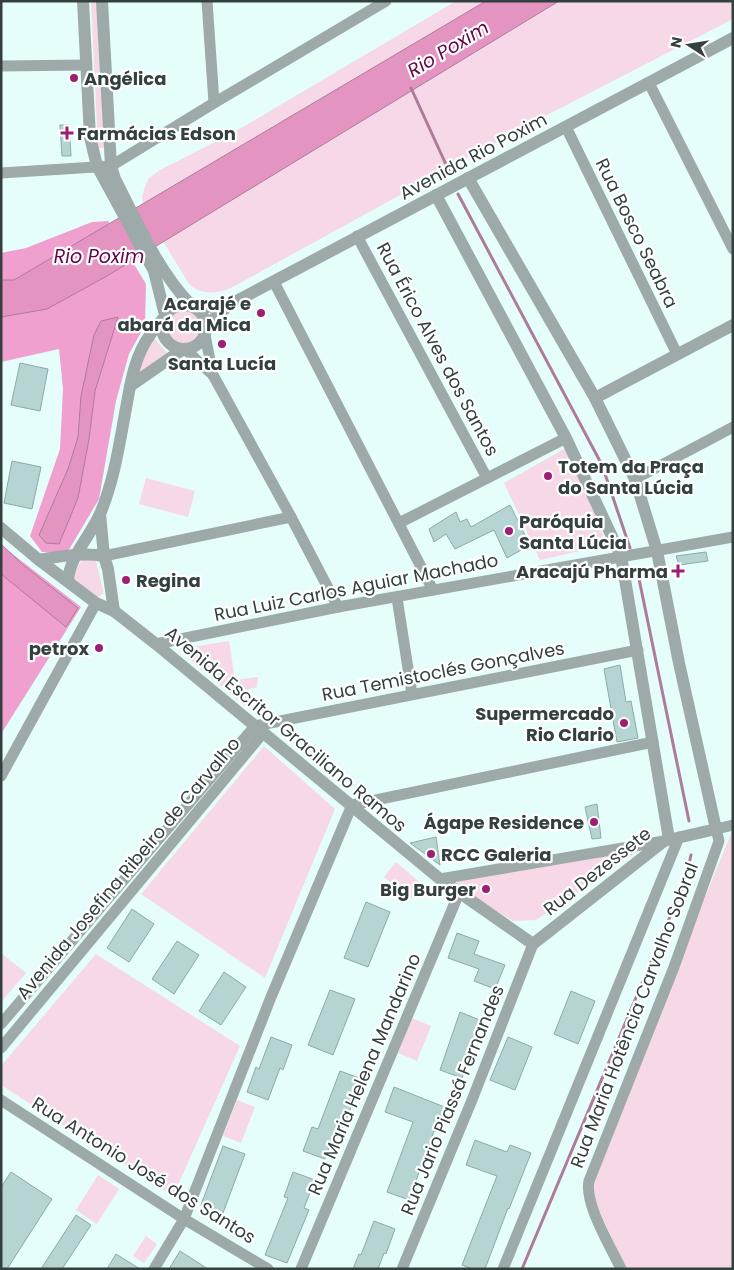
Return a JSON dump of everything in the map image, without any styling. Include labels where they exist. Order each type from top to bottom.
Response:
[{"type":"street","points":[[83,1],[90,137],[97,166],[121,200],[158,269],[205,319],[205,331],[213,375],[338,607]]},
{"type":"street","points":[[102,1],[111,166],[121,200]]},
{"type":"street","points":[[207,1],[214,103]]},
{"type":"street","points":[[1,172],[111,166],[386,1]]},
{"type":"street","name":"Avenida Rio Poxim","points":[[205,331],[229,305],[733,38]]},
{"type":"street","points":[[1,66],[86,65]]},
{"type":"street","points":[[649,83],[733,249]]},
{"type":"street","name":"Rua Bosco Seabra","points":[[566,127],[677,354]]},
{"type":"street","points":[[468,178],[595,398],[635,479],[657,551],[679,662],[716,829],[733,825]]},
{"type":"street","points":[[436,195],[566,438],[621,556],[670,839],[504,1269]]},
{"type":"street","name":"Rua Érico Alves dos Santos","points":[[357,236],[487,478]]},
{"type":"street","points":[[158,269],[164,318],[162,334],[165,340],[175,348],[184,350],[213,375]]},
{"type":"street","points":[[274,282],[433,590]]},
{"type":"street","points":[[68,582],[68,572],[100,514],[114,471],[130,386],[140,352],[169,310],[180,305],[194,307]]},
{"type":"street","name":"Avenida Rio Poxim","points":[[194,307],[229,305]]},
{"type":"street","points":[[595,398],[733,325]]},
{"type":"street","points":[[130,386],[184,350],[197,345],[205,331]]},
{"type":"street","points":[[635,479],[733,427]]},
{"type":"street","points":[[399,523],[566,438]]},
{"type":"street","points":[[100,514],[104,556],[108,569],[114,611]]},
{"type":"street","points":[[39,560],[56,556],[90,554],[104,556],[291,517]]},
{"type":"street","name":"Avenida Escritor Graciliano Ramos","points":[[1,528],[39,560],[96,603],[114,611],[156,644],[440,879],[533,944]]},
{"type":"street","name":"Rua Luiz Carlos Aguiar Machado","points":[[156,644],[338,607],[733,537]]},
{"type":"street","points":[[1,776],[96,603],[106,601],[110,592]]},
{"type":"street","points":[[397,598],[412,694]]},
{"type":"street","name":"Rua Temistoclés Gonçalves","points":[[259,729],[412,694],[638,650]]},
{"type":"street","name":"Avenida Josefina Ribeiro de Carvalho","points":[[1,1048],[128,894],[259,729]]},
{"type":"street","name":"Avenida Josefina Ribeiro de Carvalho","points":[[1,1024],[259,729]]},
{"type":"street","points":[[154,1269],[184,1219],[269,988],[352,806],[653,742]]},
{"type":"street","name":"Rua Dezessete","points":[[533,944],[585,901],[670,839],[716,829]]},
{"type":"street","name":"Rua Maria Hotência Carvalho Sobral","points":[[621,1269],[590,1205],[587,1187],[674,967],[719,841],[716,829]]},
{"type":"street","points":[[440,879],[670,839]]},
{"type":"street","name":"Rua Maria Helena Mandarino","points":[[301,1269],[432,967],[459,893]]},
{"type":"street","points":[[128,894],[138,903]]},
{"type":"street","name":"Rua Jario Piassá Fernandes","points":[[402,1269],[467,1098],[533,944]]},
{"type":"street","name":"Rua Antonio José dos Santos","points":[[1,1100],[184,1219],[268,1269]]},
{"type":"shaded area","points":[[91,1],[98,1],[105,148],[98,148]]},
{"type":"shaded area","points":[[456,1],[733,1],[733,19],[524,127],[231,288],[203,292],[193,288],[144,210],[142,197],[149,178],[160,170],[231,134]]},
{"type":"shaded area","points":[[108,221],[146,284],[145,325],[129,354],[116,401],[99,499],[67,553],[42,552],[30,536],[60,449],[63,389],[59,349],[1,362],[1,253],[26,248],[92,222]]},
{"type":"shaded area","points":[[184,308],[191,309],[197,314],[202,320],[202,334],[197,340],[191,345],[184,346],[177,345],[171,340],[166,334],[165,327],[166,320],[171,314],[177,309]]},
{"type":"shaded area","points":[[154,338],[168,354],[138,377],[137,368]]},
{"type":"shaded area","points":[[564,449],[587,496],[606,545],[540,560],[504,483]]},
{"type":"shaded area","points":[[146,478],[195,491],[188,517],[139,504]]},
{"type":"shaded area","points":[[1,545],[81,607],[1,734]]},
{"type":"shaded area","points":[[91,557],[96,561],[103,590],[103,594],[98,597],[74,579],[79,565],[83,560]]},
{"type":"shaded area","points":[[229,641],[235,680],[258,677],[257,687],[247,690],[249,709],[187,658],[192,647]]},
{"type":"shaded area","points":[[264,746],[335,809],[265,978],[141,894]]},
{"type":"shaded area","points":[[733,833],[733,1269],[626,1269],[587,1184]]},
{"type":"shaded area","points":[[646,846],[536,920],[513,921],[457,886],[457,880]]},
{"type":"shaded area","points":[[396,862],[423,885],[410,899],[384,877]]},
{"type":"shaded area","points":[[1,953],[26,973],[1,1002]]},
{"type":"shaded area","points":[[96,954],[240,1046],[173,1196],[1,1085],[1,1066]]},
{"type":"shaded area","points":[[412,1018],[431,1026],[417,1061],[398,1053]]},
{"type":"shaded area","points":[[237,1100],[255,1107],[241,1143],[223,1136]]},
{"type":"shaded area","points":[[98,1175],[119,1189],[97,1224],[76,1210]]},
{"type":"shaded area","points":[[146,1236],[157,1244],[144,1263],[133,1256]]},
{"type":"water","name":"Rio Poxim","points":[[486,1],[559,1],[107,276],[47,309],[1,317],[1,280],[14,280]]},
{"type":"water","points":[[118,317],[95,391],[89,439],[78,498],[59,544],[46,543],[39,535],[68,469],[78,437],[81,396],[94,335],[101,321]]},
{"type":"water","points":[[1,544],[22,564],[78,608],[66,627],[1,574]]},
{"type":"building","points":[[60,125],[69,125],[71,156],[62,156]]},
{"type":"building","points":[[20,363],[48,369],[40,411],[11,405]]},
{"type":"building","points":[[12,461],[41,467],[32,509],[4,503]]},
{"type":"building","points":[[510,505],[530,545],[507,558],[494,530],[455,549],[446,534],[434,542],[429,529],[456,512],[460,522],[467,519],[471,527]]},
{"type":"building","points":[[706,552],[708,561],[679,565],[676,556]]},
{"type":"building","points":[[620,665],[626,702],[631,701],[638,738],[617,742],[604,669]]},
{"type":"building","name":"Ágape Residence","points":[[597,804],[601,838],[592,839],[585,807]]},
{"type":"building","name":"RCC Galeria","points":[[436,837],[440,865],[410,843]]},
{"type":"building","points":[[366,902],[390,912],[368,967],[344,958]]},
{"type":"building","points":[[132,909],[154,924],[129,962],[107,948]]},
{"type":"building","points":[[457,933],[479,941],[474,954],[505,965],[495,989],[474,981],[479,969],[448,958]]},
{"type":"building","points":[[177,941],[199,955],[174,994],[152,979]]},
{"type":"building","points":[[224,972],[246,987],[221,1025],[199,1011]]},
{"type":"building","points":[[330,990],[355,999],[333,1055],[308,1045]]},
{"type":"building","points":[[571,991],[595,1001],[578,1044],[554,1034]]},
{"type":"building","points":[[460,1012],[482,1021],[462,1078],[440,1070]]},
{"type":"building","points":[[271,1037],[292,1045],[283,1070],[280,1068],[268,1100],[247,1092],[256,1067],[259,1069]]},
{"type":"building","points":[[508,1037],[532,1047],[515,1090],[490,1080]]},
{"type":"building","points":[[340,1071],[362,1079],[341,1133],[335,1131],[325,1159],[303,1151],[312,1127],[318,1129]]},
{"type":"building","points":[[394,1087],[447,1108],[438,1132],[434,1131],[409,1200],[387,1192],[413,1122],[385,1112]]},
{"type":"building","points":[[475,1140],[507,1152],[510,1145],[531,1153],[485,1269],[472,1269],[462,1265],[497,1176],[466,1165]]},
{"type":"building","points":[[223,1146],[245,1154],[223,1213],[201,1205]]},
{"type":"building","points":[[11,1172],[52,1199],[7,1269],[1,1269],[1,1187]]},
{"type":"building","points":[[293,1172],[315,1180],[304,1208],[309,1210],[287,1263],[265,1255],[288,1198],[284,1197]]},
{"type":"building","points":[[76,1215],[91,1225],[62,1269],[41,1269]]},
{"type":"building","points":[[374,1221],[395,1229],[386,1254],[384,1253],[378,1269],[353,1269],[359,1254],[361,1255]]},
{"type":"building","points":[[180,1251],[208,1269],[169,1269]]},
{"type":"building","points":[[116,1254],[140,1269],[107,1269]]},
{"type":"waterway","points":[[411,88],[449,171]]},
{"type":"waterway","points":[[458,194],[602,465],[630,548]]},
{"type":"waterway","points":[[638,574],[689,821]]},
{"type":"waterway","points":[[522,1269],[685,881],[691,855]]},
{"type":"place","name":"Angélica","points":[[74,78]]},
{"type":"place","name":"Farmácias Edson","points":[[67,133]]},
{"type":"place","name":"Acarajé e abará da Mica","points":[[261,313]]},
{"type":"place","name":"Santa Lucía","points":[[222,344]]},
{"type":"place","name":"Totem da Praça do Santa Lúcia","points":[[548,476]]},
{"type":"place","name":"Paróquia Santa Lúcia","points":[[509,531]]},
{"type":"place","name":"Aracajú Pharma","points":[[678,571]]},
{"type":"place","name":"Regina","points":[[126,580]]},
{"type":"place","name":"petrox","points":[[99,648]]},
{"type":"place","name":"Supermercado Rio Clario","points":[[624,723]]},
{"type":"place","name":"Ágape Residence","points":[[594,822]]},
{"type":"place","name":"RCC Galeria","points":[[431,854]]},
{"type":"place","name":"Big Burger","points":[[486,889]]}]
